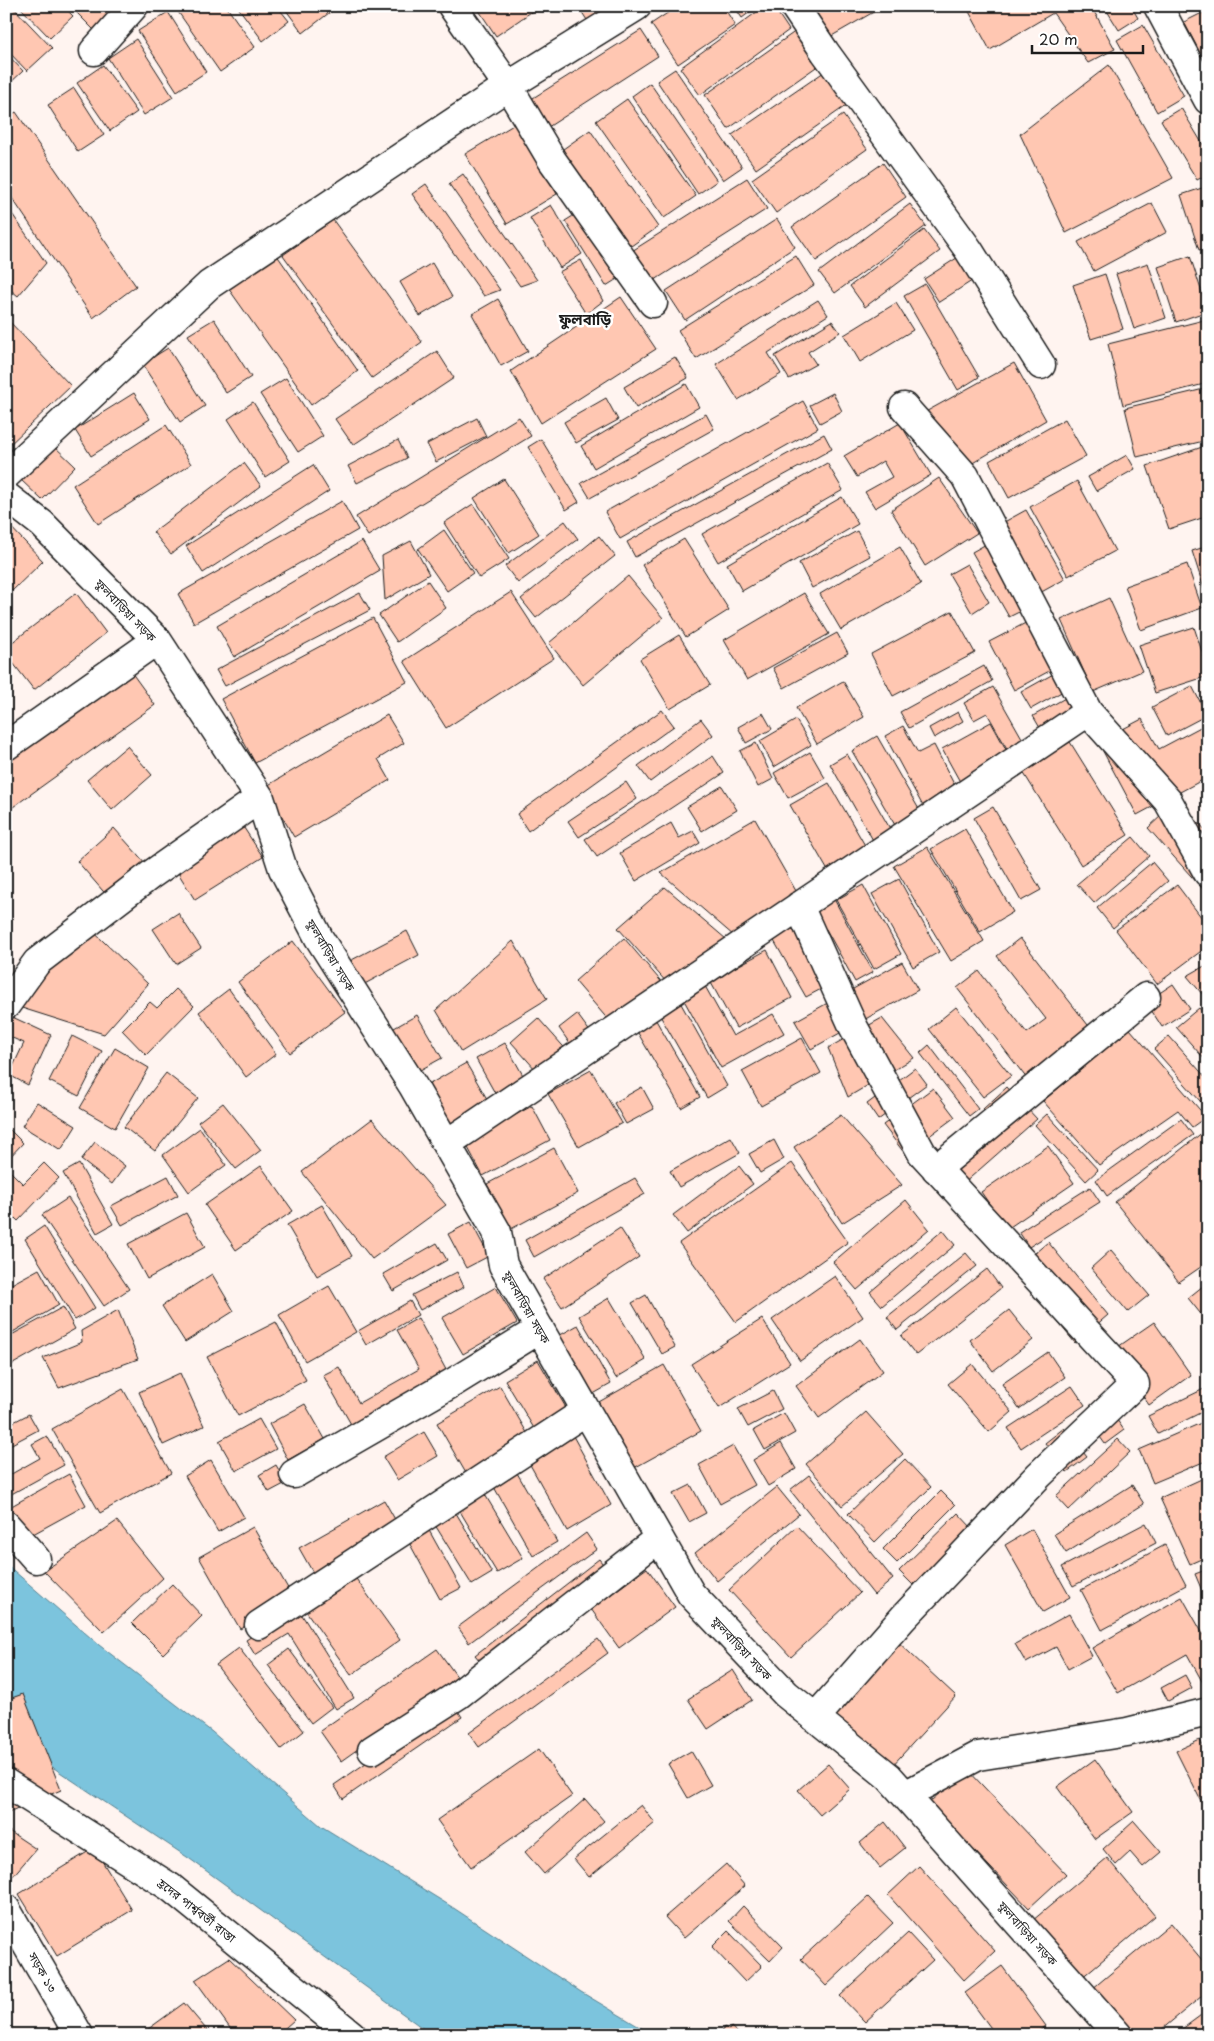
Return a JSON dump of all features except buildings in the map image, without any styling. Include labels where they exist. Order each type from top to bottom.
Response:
[{"type":"street","points":[[94,51],[134,6]]},
{"type":"street","points":[[452,6],[508,86],[552,160],[653,303]]},
{"type":"street","points":[[6,475],[209,285],[508,86],[637,6]]},
{"type":"street","points":[[794,6],[830,60],[968,249],[1041,365]]},
{"type":"street","points":[[1158,6],[1208,100]]},
{"type":"street","points":[[904,407],[965,476],[1088,712],[1168,801],[1208,874]]},
{"type":"street","name":"ফুলবাড়িয়া সড়ক","points":[[6,496],[42,524],[157,640],[260,798],[283,869],[319,938],[413,1086],[498,1232],[503,1265],[691,1594],[786,1694],[888,1777],[1118,2035]]},
{"type":"street","points":[[6,746],[157,640]]},
{"type":"street","points":[[446,1144],[1088,712]]},
{"type":"street","points":[[6,1006],[37,962],[152,874],[260,798]]},
{"type":"street","points":[[799,906],[853,1026],[922,1153],[1135,1384],[1039,1474],[904,1618],[816,1718]]},
{"type":"street","points":[[936,1169],[1146,997]]},
{"type":"street","points":[[294,1474],[540,1330]]},
{"type":"street","points":[[259,1626],[586,1411]]},
{"type":"street","points":[[6,1525],[36,1559]]},
{"type":"street","points":[[372,1750],[458,1695],[659,1538]]},
{"type":"street","points":[[905,1795],[978,1756],[1127,1732],[1208,1712]]},
{"type":"street","name":"হ্রদের পার্শ্ববর্তী রাস্তা","points":[[6,1784],[170,1887],[352,2035]]},
{"type":"street","name":"সড়ক ১৩","points":[[6,1909],[79,2035]]},
{"type":"water","points":[[6,1564],[99,1645],[212,1732],[321,1826],[452,1907],[581,1992],[653,2035],[432,2035],[190,1859],[6,1736]]},
{"type":"district","name":"ফুলবাড়ি","points":[[585,318]]}]
